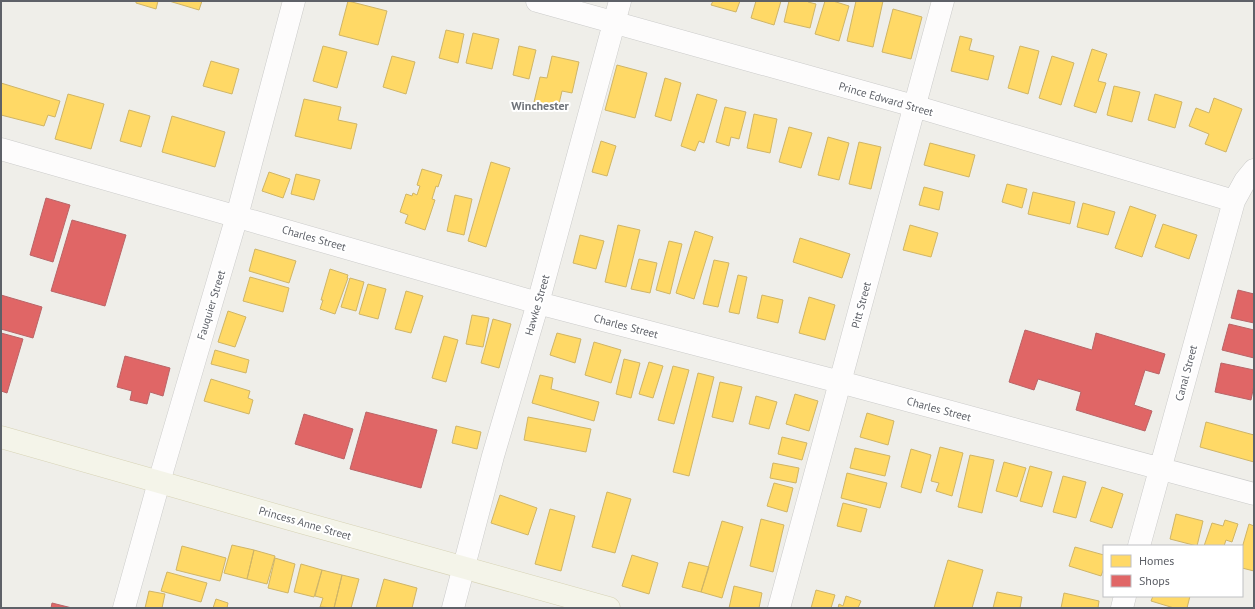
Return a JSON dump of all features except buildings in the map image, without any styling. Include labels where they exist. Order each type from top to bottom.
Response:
[{"type":"main road","name":"Princess Anne Street","points":[[1,437],[609,608]]},
{"type":"street","name":"Fauquier Street","points":[[124,608],[159,482],[237,216],[294,1]]},
{"type":"street","name":"Prince Edward Street","points":[[537,1],[914,106],[1234,201]]},
{"type":"street","name":"Hawke Street","points":[[453,608],[493,456],[538,303],[620,1]]},
{"type":"street","name":"Pitt Street","points":[[779,608],[943,1]]},
{"type":"street","name":"Charles Street","points":[[1,148],[538,303],[840,382],[1254,494]]},
{"type":"street","name":"Canal Street","points":[[1139,545],[1234,201],[1245,181],[1254,170]]},
{"type":"street","points":[[1122,608],[1126,597]]},
{"type":"district","name":"Winchester","points":[[540,106]]}]
